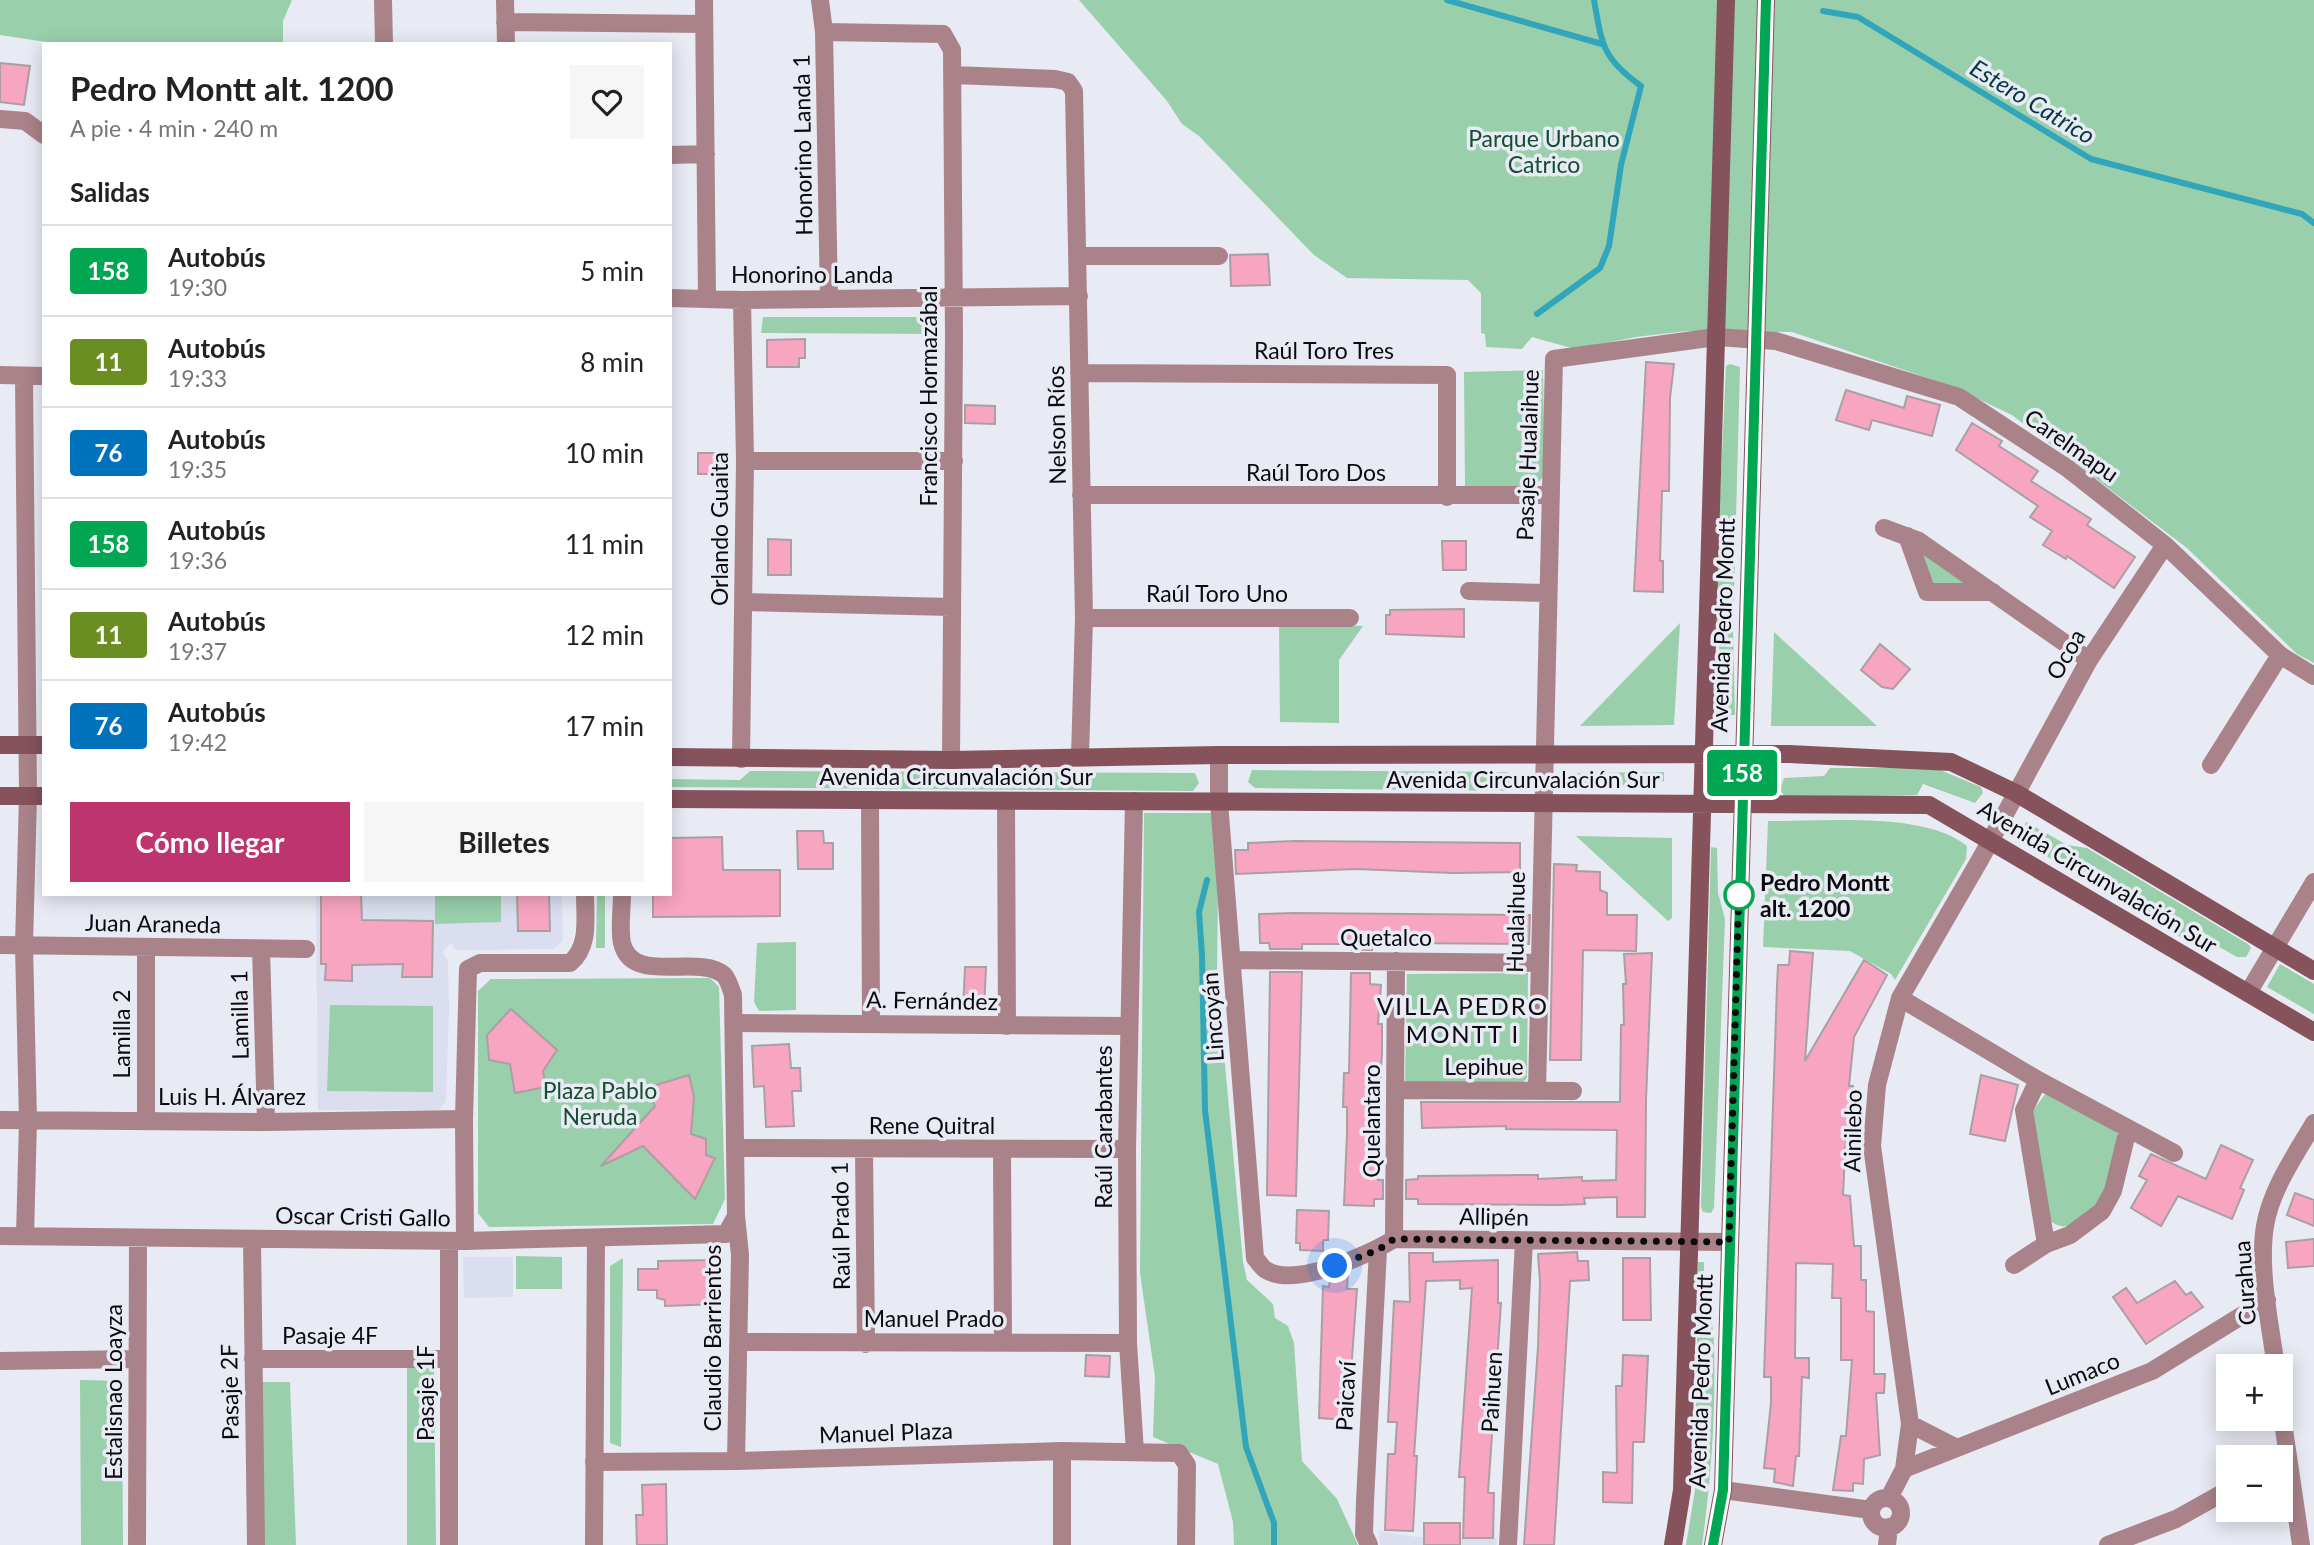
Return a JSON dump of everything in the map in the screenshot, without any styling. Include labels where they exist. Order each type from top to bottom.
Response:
[{"type":"main road","name":"Avenida Pedro Montt","points":[[1673,1545],[1682,1490],[1726,0]]},
{"type":"main road","name":"Avenida Pedro Montt","points":[[1713,1545],[1723,1490],[1754,339],[1766,0]]},
{"type":"main road","points":[[0,745],[35,745]]},
{"type":"main road","name":"Avenida Circunvalación Sur","points":[[672,757],[951,760],[1543,753],[1743,754],[1951,762],[2016,793],[2314,971]]},
{"type":"main road","points":[[0,796],[36,796]]},
{"type":"main road","name":"Avenida Circunvalación Sur","points":[[672,799],[1929,805],[2314,1032]]},
{"type":"street","points":[[383,0],[384,42]]},
{"type":"street","points":[[505,0],[506,42]]},
{"type":"street","points":[[705,0],[708,298]]},
{"type":"street","name":"Honorino Landa 1","points":[[820,0],[824,32],[829,299]]},
{"type":"street","points":[[505,22],[704,24]]},
{"type":"street","name":"Francisco Hormazábal","points":[[824,32],[943,34],[952,50],[954,461],[951,760]]},
{"type":"street","name":"Nelson Ríos","points":[[953,75],[1055,79],[1068,82],[1074,91],[1084,618],[1080,757]]},
{"type":"street","points":[[0,119],[25,121],[42,134]]},
{"type":"street","points":[[672,155],[706,155]]},
{"type":"street","points":[[1079,256],[1219,256]]},
{"type":"street","name":"Honorino Landa","points":[[672,298],[953,299],[1079,296]]},
{"type":"street","name":"Orlando Guaita","points":[[741,759],[745,461],[742,300]]},
{"type":"street","name":"Pasaje Hualaihue","points":[[1543,753],[1553,359],[1716,337],[1754,339]]},
{"type":"street","name":"Carelmapu","points":[[1754,339],[1776,341],[1959,397],[2067,468],[2165,545],[2280,655],[2314,676]]},
{"type":"street","name":"Raúl Toro Tres","points":[[1079,373],[1447,375],[1447,496]]},
{"type":"street","points":[[0,375],[42,376]]},
{"type":"street","points":[[24,376],[36,796],[24,945],[28,1121],[25,1236]]},
{"type":"street","points":[[745,461],[954,461]]},
{"type":"street","name":"Raúl Toro Dos","points":[[1081,495],[1551,495]]},
{"type":"street","points":[[1884,528],[1907,536],[1993,592],[2089,660]]},
{"type":"street","points":[[1907,536],[1927,592],[1993,592]]},
{"type":"street","name":"Ocoa","points":[[2016,793],[2089,660],[2165,545]]},
{"type":"street","points":[[1469,591],[1548,593]]},
{"type":"street","points":[[743,603],[951,607]]},
{"type":"street","name":"Raúl Toro Uno","points":[[1084,618],[1350,618]]},
{"type":"street","points":[[2211,765],[2280,655]]},
{"type":"street","name":"Hualaihue","points":[[1537,1091],[1543,753]]},
{"type":"street","name":"Lincoyán","points":[[1219,755],[1219,802],[1255,1258],[1266,1271],[1295,1276],[1335,1266],[1378,1250]]},
{"type":"street","name":"Ainilebo","points":[[1889,1498],[1904,1469],[1910,1424],[1872,1146],[1877,1085],[1899,998],[2016,793]]},
{"type":"street","points":[[870,800],[871,1023]]},
{"type":"street","points":[[1006,801],[1007,1026]]},
{"type":"street","name":"Raúl Carabantes","points":[[1134,801],[1127,1149],[1128,1343],[1135,1452]]},
{"type":"street","points":[[2248,993],[2314,882]]},
{"type":"street","name":"Pasaje 1F","points":[[449,1545],[449,1359],[464,1119],[468,969],[480,963],[570,962],[580,954],[584,942],[585,896]]},
{"type":"street","name":"Claudio Barrientos","points":[[622,896],[622,944],[631,959],[645,965],[706,967],[724,976],[733,995],[736,1023],[736,1216],[740,1255],[736,1461]]},
{"type":"street","name":"Juan Araneda","points":[[0,945],[306,950]]},
{"type":"street","name":"Lamilla 2","points":[[146,948],[146,1120]]},
{"type":"street","name":"Lamilla 1","points":[[261,949],[266,1122]]},
{"type":"street","name":"Quetalco","points":[[1232,960],[1539,963]]},
{"type":"street","name":"Quelantaro","points":[[1394,1239],[1396,961]]},
{"type":"street","points":[[1899,998],[2038,1080],[2174,1153]]},
{"type":"street","name":"A. Fernández","points":[[736,1023],[1128,1026]]},
{"type":"street","points":[[2038,1080],[2024,1110],[2046,1244]]},
{"type":"street","name":"Lepihue","points":[[1396,1090],[1573,1091]]},
{"type":"street","name":"Luis H. Álvarez","points":[[0,1119],[266,1122],[464,1119]]},
{"type":"street","name":"Curahua","points":[[2274,1354],[2267,1300],[2265,1225],[2281,1182],[2314,1123]]},
{"type":"street","points":[[2014,1265],[2046,1244],[2070,1235],[2102,1211],[2113,1191],[2129,1129]]},
{"type":"street","name":"Rene Quitral","points":[[737,1148],[1127,1149]]},
{"type":"street","name":"Raúl Prado 1","points":[[863,1149],[866,1344]]},
{"type":"street","points":[[1002,1149],[1003,1342]]},
{"type":"street","name":"Oscar Cristi Gallo","points":[[0,1236],[457,1242],[726,1234],[736,1216]]},
{"type":"street","name":"Estalisnao Loayza","points":[[137,1545],[138,1238]]},
{"type":"street","points":[[594,1545],[596,1238]]},
{"type":"street","name":"Pasaje 2F","points":[[252,1239],[256,1545]]},
{"type":"street","points":[[1378,1250],[1394,1239]]},
{"type":"street","name":"Allipén","points":[[1394,1239],[1729,1242]]},
{"type":"street","name":"Paihuen","points":[[1508,1545],[1524,1241]]},
{"type":"street","name":"Paicaví","points":[[1369,1545],[1364,1534],[1364,1501],[1378,1250]]},
{"type":"street","name":"Lumaco","points":[[1904,1469],[2152,1371],[2267,1300]]},
{"type":"street","name":"Manuel Prado","points":[[739,1342],[1128,1343]]},
{"type":"street","points":[[0,1361],[138,1359]]},
{"type":"street","name":"Pasaje 4F","points":[[253,1360],[449,1359]]},
{"type":"street","points":[[1910,1424],[1955,1447]]},
{"type":"street","points":[[1062,1451],[1062,1545]]},
{"type":"street","name":"Manuel Plaza","points":[[594,1462],[736,1461],[1062,1451],[1179,1453],[1187,1465],[1186,1545]]},
{"type":"street","points":[[1723,1490],[1871,1510]]},
{"type":"street","points":[[2108,1545],[2176,1518],[2216,1496]]},
{"type":"street","points":[[1889,1498],[1898,1504],[1901,1513],[1888,1536],[1875,1523],[1871,1510],[1880,1499],[1889,1498]]},
{"type":"street","points":[[2293,1505],[2301,1545]]},
{"type":"shaded area","points":[[316,896],[562,896],[563,940],[554,949],[456,950],[451,943],[442,952],[448,961],[449,1010],[446,1101],[439,1110],[318,1110]]},
{"type":"shaded area","points":[[463,1257],[513,1257],[513,1297],[464,1298]]},
{"type":"shaded area","points":[[1379,1531],[1416,1537],[1497,1538],[1496,1545],[1380,1545]]},
{"type":"green space","points":[[0,0],[292,0],[283,21],[283,42],[46,42],[0,35]]},
{"type":"green space","name":"Parque Urbano Catrico","points":[[1079,0],[2314,0],[2314,663],[2297,654],[2187,548],[2012,415],[1951,386],[1792,332],[1688,331],[1636,337],[1575,349],[1532,337],[1522,349],[1486,347],[1485,334],[1481,333],[1481,293],[1468,280],[1347,278],[1314,255],[1199,136],[1182,124],[1167,101]]},
{"type":"green space","points":[[763,317],[930,317],[939,323],[939,334],[761,333]]},
{"type":"green space","points":[[1730,364],[1740,367],[1733,630],[1735,715],[1728,715],[1724,664],[1714,631],[1726,366]]},
{"type":"green space","points":[[1543,370],[1545,474],[1535,487],[1465,488],[1464,372]]},
{"type":"green space","points":[[1917,549],[1966,584],[1932,586]]},
{"type":"green space","points":[[1279,623],[1363,626],[1339,660],[1339,723],[1280,722]]},
{"type":"green space","points":[[1680,623],[1674,725],[1580,726]]},
{"type":"green space","points":[[1774,632],[1877,726],[1771,726]]},
{"type":"green space","points":[[1830,768],[1935,768],[1981,787],[1983,793],[1975,803],[1923,784],[1917,795],[1786,798],[1780,790],[1784,778],[1824,776]]},
{"type":"green space","points":[[1252,770],[1508,772],[1517,780],[1511,791],[1255,788],[1248,782]]},
{"type":"green space","points":[[750,771],[1195,773],[1199,783],[1193,791],[672,787],[672,779],[740,780]]},
{"type":"green space","points":[[1664,772],[1664,781],[1578,790],[1573,780],[1578,773]]},
{"type":"green space","points":[[1144,813],[1214,813],[1218,882],[1217,977],[1243,1262],[1247,1280],[1273,1304],[1275,1318],[1288,1326],[1294,1343],[1302,1461],[1337,1499],[1358,1545],[1234,1545],[1233,1522],[1218,1464],[1153,1437],[1155,1377],[1140,1273]]},
{"type":"green space","points":[[1844,820],[1900,823],[1926,827],[1967,846],[1966,859],[1895,980],[1891,974],[1850,951],[1763,947],[1768,821]]},
{"type":"green space","points":[[2026,822],[2067,845],[2087,848],[2248,944],[2251,948],[2246,957],[2237,957],[2191,931],[2180,937],[2020,840]]},
{"type":"green space","points":[[1576,836],[1672,838],[1672,918],[1668,921]]},
{"type":"green space","points":[[1711,847],[1717,848],[1718,893],[1725,919],[1714,1208],[1711,1213],[1703,1212],[1701,1207]]},
{"type":"green space","points":[[435,896],[501,896],[501,922],[435,924]]},
{"type":"green space","points":[[597,896],[605,896],[605,948],[596,948]]},
{"type":"green space","points":[[796,942],[796,1010],[759,1011],[754,1002],[757,943]]},
{"type":"green space","points":[[2280,964],[2314,984],[2314,1014],[2267,987]]},
{"type":"green space","points":[[1528,973],[1527,1078],[1521,1084],[1405,1085],[1407,974]]},
{"type":"green space","name":"Plaza Pablo Neruda","points":[[710,978],[719,987],[725,1199],[713,1224],[489,1227],[478,1213],[478,991],[491,979]]},
{"type":"green space","points":[[330,1005],[433,1006],[433,1092],[327,1091]]},
{"type":"green space","points":[[2046,1093],[2118,1132],[2111,1172],[2102,1196],[2086,1216],[2066,1226],[2054,1224],[2044,1216],[2032,1112]]},
{"type":"green space","points":[[516,1256],[562,1257],[562,1289],[516,1289]]},
{"type":"green space","points":[[623,1258],[621,1447],[610,1443],[610,1266]]},
{"type":"green space","points":[[1698,1262],[1704,1262],[1714,1336],[1713,1421],[1702,1545],[1686,1545],[1695,1490]]},
{"type":"green space","points":[[407,1366],[434,1367],[436,1545],[407,1545]]},
{"type":"green space","points":[[80,1380],[122,1381],[123,1545],[81,1545]]},
{"type":"green space","points":[[257,1382],[290,1382],[296,1545],[261,1545]]},
{"type":"building","points":[[0,63],[30,66],[24,105],[0,102]]},
{"type":"building","points":[[1268,254],[1270,285],[1231,286],[1230,255]]},
{"type":"building","points":[[805,339],[805,358],[799,358],[799,367],[767,367],[767,340]]},
{"type":"building","points":[[1646,362],[1674,364],[1670,398],[1669,491],[1662,491],[1660,561],[1663,561],[1663,592],[1634,591]]},
{"type":"building","points":[[1846,390],[1904,408],[1907,396],[1940,405],[1932,436],[1872,420],[1869,430],[1836,420]]},
{"type":"building","points":[[965,405],[995,406],[995,424],[965,423]]},
{"type":"building","points":[[1972,423],[2002,441],[1999,446],[2038,471],[2031,481],[2091,519],[2087,525],[2135,557],[2114,588],[2067,556],[2066,559],[2043,545],[2052,531],[2030,517],[2038,506],[1956,450]]},
{"type":"building","points":[[698,453],[722,453],[722,474],[698,474]]},
{"type":"building","points":[[768,539],[791,540],[791,575],[768,575]]},
{"type":"building","points":[[1442,541],[1466,541],[1466,570],[1443,570]]},
{"type":"building","points":[[1464,609],[1464,637],[1386,634],[1386,615],[1390,615],[1390,610]]},
{"type":"building","points":[[1880,644],[1910,669],[1893,689],[1882,687],[1861,670]]},
{"type":"building","points":[[797,831],[823,831],[824,843],[833,843],[833,869],[798,869]]},
{"type":"building","points":[[722,837],[723,870],[780,870],[780,916],[653,917],[653,896],[672,896],[672,838]]},
{"type":"building","points":[[1248,843],[1520,843],[1520,872],[1453,873],[1356,869],[1236,874],[1235,850],[1248,850]]},
{"type":"building","points":[[1554,864],[1577,865],[1576,871],[1600,872],[1600,890],[1607,893],[1607,915],[1637,915],[1636,951],[1583,950],[1581,1060],[1550,1060]]},
{"type":"building","points":[[321,896],[361,896],[362,920],[433,921],[432,977],[402,977],[403,964],[352,965],[352,981],[325,980],[326,964],[321,964]]},
{"type":"building","points":[[517,896],[549,896],[550,931],[518,931]]},
{"type":"building","points":[[1259,914],[1530,915],[1529,944],[1403,943],[1372,945],[1372,950],[1352,950],[1353,944],[1302,944],[1302,949],[1270,949],[1269,943],[1260,943]]},
{"type":"building","points":[[1790,951],[1813,953],[1805,1061],[1864,960],[1887,975],[1854,1037],[1849,1086],[1853,1086],[1853,1106],[1848,1108],[1843,1195],[1850,1196],[1854,1246],[1861,1246],[1861,1280],[1866,1280],[1866,1311],[1874,1312],[1874,1374],[1885,1374],[1884,1393],[1876,1393],[1880,1455],[1864,1459],[1863,1484],[1853,1483],[1853,1491],[1833,1490],[1841,1436],[1846,1436],[1852,1360],[1841,1360],[1841,1298],[1832,1298],[1833,1264],[1796,1263],[1795,1358],[1809,1358],[1809,1378],[1802,1377],[1799,1456],[1796,1456],[1793,1486],[1774,1482],[1775,1469],[1764,1468],[1771,1403],[1771,1377],[1764,1377],[1778,965],[1789,965]]},
{"type":"building","points":[[1652,953],[1646,1100],[1645,1217],[1617,1217],[1617,1197],[1584,1198],[1585,1204],[1559,1205],[1418,1204],[1418,1199],[1406,1199],[1406,1180],[1418,1179],[1418,1176],[1538,1175],[1538,1179],[1582,1177],[1582,1181],[1616,1180],[1617,1130],[1506,1129],[1506,1126],[1422,1128],[1421,1102],[1620,1102],[1623,984],[1626,984],[1624,954]]},
{"type":"building","points":[[965,967],[986,967],[984,1011],[963,1010]]},
{"type":"building","points":[[1270,972],[1302,972],[1296,1196],[1267,1195]]},
{"type":"building","points":[[1351,973],[1370,973],[1370,984],[1381,985],[1378,1024],[1382,1024],[1382,1053],[1377,1132],[1378,1180],[1383,1180],[1383,1199],[1374,1199],[1374,1206],[1344,1205],[1347,1107],[1343,1107],[1344,1073],[1349,1073]]},
{"type":"building","points":[[511,1009],[557,1050],[543,1071],[546,1087],[515,1093],[510,1064],[489,1060],[487,1035]]},
{"type":"building","points":[[789,1044],[791,1068],[800,1068],[801,1091],[792,1091],[794,1126],[766,1127],[764,1086],[754,1087],[752,1046]]},
{"type":"building","points":[[689,1075],[694,1097],[691,1134],[706,1139],[706,1155],[715,1158],[695,1199],[643,1146],[601,1166],[655,1106],[646,1088]]},
{"type":"building","points":[[1981,1075],[2018,1085],[2005,1141],[1970,1134]]},
{"type":"building","points":[[2221,1145],[2253,1160],[2240,1188],[2244,1190],[2232,1219],[2178,1196],[2161,1226],[2131,1208],[2147,1180],[2139,1176],[2151,1154],[2206,1179]]},
{"type":"building","points":[[2295,1193],[2314,1200],[2314,1226],[2287,1215]]},
{"type":"building","points":[[1297,1210],[1329,1211],[1328,1240],[1323,1240],[1323,1251],[1300,1250],[1300,1243],[1296,1243]]},
{"type":"building","points":[[2314,1239],[2314,1266],[2288,1268],[2286,1242]]},
{"type":"building","points":[[1577,1252],[1578,1261],[1588,1261],[1589,1280],[1570,1281],[1554,1545],[1524,1545],[1538,1347],[1538,1254]]},
{"type":"building","points":[[1409,1253],[1433,1253],[1433,1262],[1498,1260],[1498,1303],[1501,1303],[1488,1493],[1494,1493],[1493,1538],[1463,1538],[1465,1477],[1459,1477],[1472,1288],[1460,1289],[1460,1280],[1426,1281],[1414,1456],[1417,1456],[1413,1531],[1385,1530],[1388,1454],[1395,1454],[1397,1422],[1388,1422],[1394,1301],[1410,1302]]},
{"type":"building","points":[[1623,1258],[1650,1258],[1651,1320],[1623,1320]]},
{"type":"building","points":[[716,1260],[717,1304],[665,1306],[665,1300],[657,1298],[657,1290],[638,1290],[638,1269],[658,1269],[658,1261]]},
{"type":"building","points":[[1348,1274],[1347,1289],[1357,1289],[1348,1413],[1346,1420],[1319,1418],[1323,1286],[1329,1287],[1330,1279]]},
{"type":"building","points":[[2175,1281],[2186,1295],[2191,1292],[2203,1307],[2146,1344],[2113,1297],[2126,1288],[2137,1303]]},
{"type":"building","points":[[1086,1355],[1110,1356],[1109,1377],[1085,1376]]},
{"type":"building","points":[[1623,1355],[1648,1356],[1644,1442],[1633,1442],[1632,1503],[1603,1502],[1603,1472],[1617,1473],[1616,1386],[1622,1386]]},
{"type":"building","points":[[666,1484],[667,1545],[637,1545],[636,1515],[643,1515],[642,1485]]},
{"type":"building","points":[[1424,1523],[1460,1523],[1460,1545],[1424,1545]]},
{"type":"waterway","points":[[1447,0],[1602,44]]},
{"type":"waterway","points":[[1537,314],[1600,268],[1609,246],[1621,165],[1641,86],[1618,67],[1606,49],[1594,0]]},
{"type":"waterway","name":"Estero Catrico","points":[[1823,11],[1858,17],[2091,159],[2302,214],[2314,223]]},
{"type":"waterway","points":[[1207,880],[1199,912],[1205,1110],[1246,1447],[1274,1523],[1274,1545]]},
{"type":"bus line","name":"158","points":[[1713,1545],[1723,1490],[1754,339],[1766,0]]},
{"type":"place","name":"Pedro Montt alt. 1200","points":[[1739,895]]},
{"type":"district","name":"VILLA PEDRO MONTT I","points":[[1463,1019]]},
{"type":"route","points":[[1335,1266],[1378,1250],[1394,1239],[1729,1242],[1739,886],[1739,895]]}]
